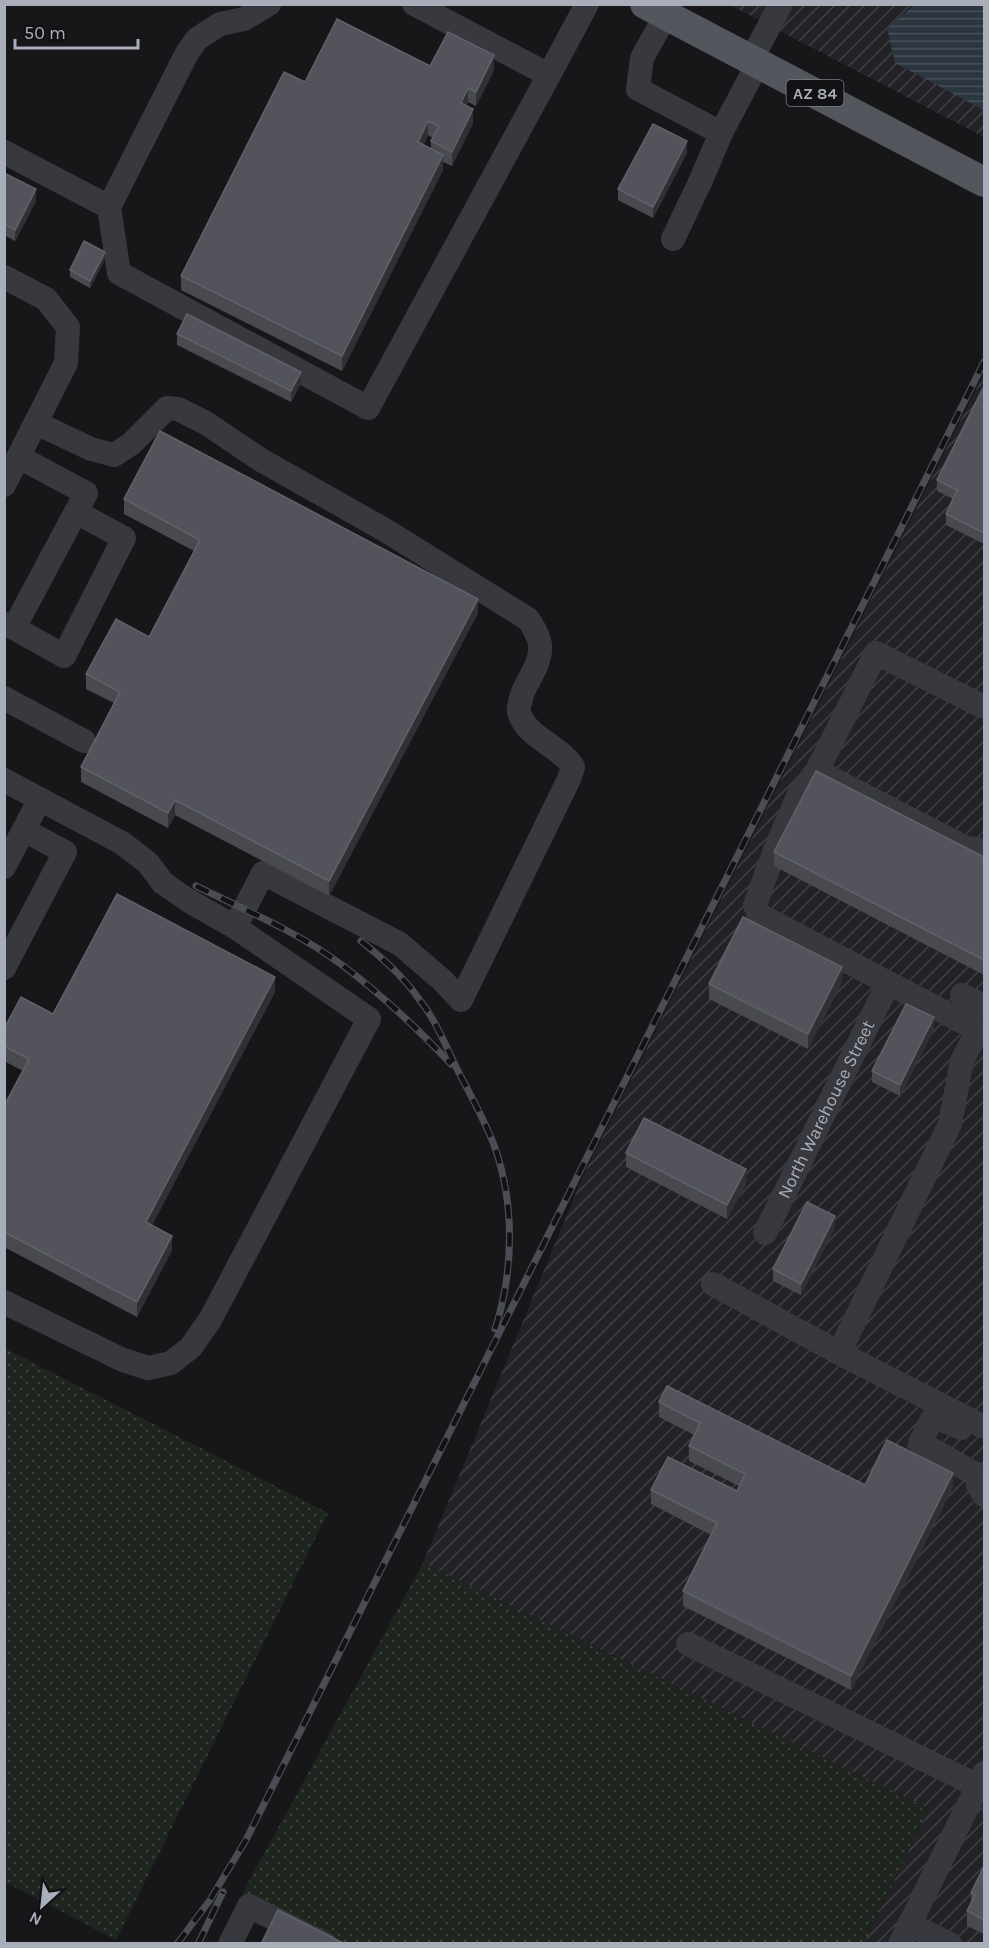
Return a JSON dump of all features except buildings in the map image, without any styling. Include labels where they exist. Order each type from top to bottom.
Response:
[{"type":"main road","name":"AZ 84","points":[[656,10],[984,182]]},
{"type":"street","points":[[269,4],[244,19],[220,24],[197,39],[187,53],[109,207],[119,273],[368,408],[587,4]]},
{"type":"street","points":[[414,4],[549,75]]},
{"type":"street","points":[[673,239],[781,4]]},
{"type":"street","points":[[656,10],[642,58],[638,88],[721,133]]},
{"type":"street","points":[[4,152],[109,207]]},
{"type":"street","points":[[4,277],[46,299],[68,327],[66,363],[4,485]]},
{"type":"street","points":[[36,423],[92,449],[114,455],[131,444],[167,408],[177,409],[206,423],[261,460],[385,530],[528,619],[538,634],[541,646],[539,662],[522,693],[519,711],[525,726],[567,757],[573,767],[461,1000],[442,980],[400,944],[263,873],[235,927]]},
{"type":"street","points":[[19,457],[86,493],[9,626],[64,656],[124,538],[76,512]]},
{"type":"street","points":[[839,1353],[950,1124],[962,1061],[981,1032],[759,915],[755,904],[775,849],[799,794],[817,771],[876,653],[984,707]]},
{"type":"street","points":[[4,698],[84,741]]},
{"type":"street","points":[[817,771],[966,848],[984,850]]},
{"type":"street","points":[[4,780],[122,843],[148,863],[163,883],[189,902],[235,927],[369,1019],[210,1320],[191,1347],[171,1364],[148,1368],[123,1360],[4,1302]]},
{"type":"street","points":[[4,867],[40,799]]},
{"type":"street","points":[[4,968],[65,852],[24,830]]},
{"type":"street","name":"North Warehouse Street","points":[[765,1233],[888,984]]},
{"type":"street","points":[[962,995],[984,1006]]},
{"type":"street","points":[[713,1284],[839,1353],[984,1427]]},
{"type":"street","points":[[984,1440],[936,1417],[932,1419],[920,1443],[977,1474],[978,1485],[984,1495]]},
{"type":"street","points":[[688,1644],[981,1779],[904,1934],[950,1944]]},
{"type":"street","points":[[230,1944],[249,1906],[324,1944]]},
{"type":"shaded area","points":[[916,4],[984,5],[984,110],[895,63],[887,28]]},
{"type":"shaded area","points":[[730,5],[984,5],[984,137]]},
{"type":"shaded area","points":[[984,373],[984,1943],[864,1943],[929,1809],[423,1563],[583,1176]]},
{"type":"shaded area","points":[[4,1348],[328,1513],[116,1940],[5,1882]]},
{"type":"shaded area","points":[[423,1563],[929,1809],[864,1943],[342,1943],[242,1894]]},
{"type":"railway","points":[[177,1944],[210,1900],[246,1840],[984,362]]},
{"type":"railway","points":[[196,886],[271,922],[325,953],[385,1000],[451,1064]]},
{"type":"railway","points":[[361,941],[399,975],[431,1016],[494,1145],[501,1167],[509,1213],[509,1261],[495,1329]]},
{"type":"railway","points":[[198,1944],[223,1892]]}]
